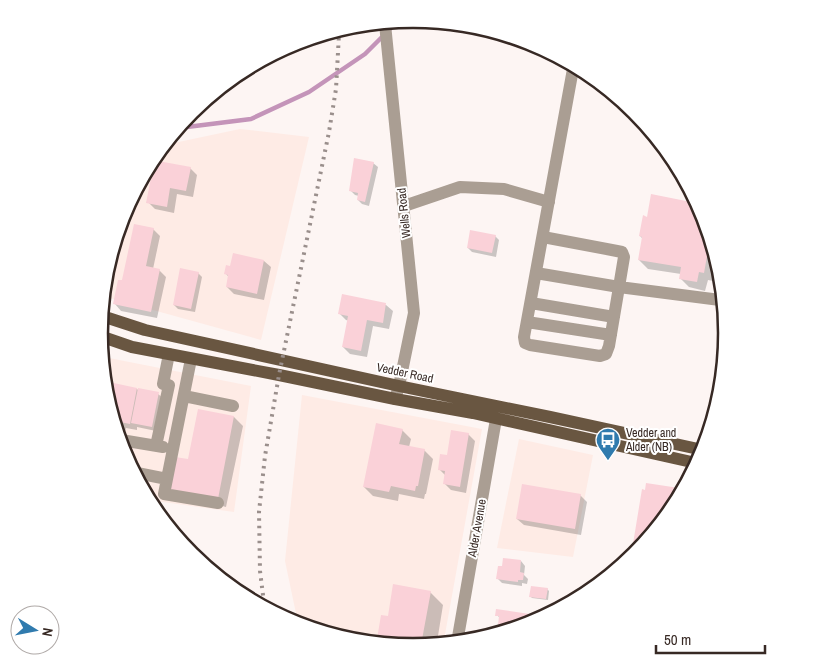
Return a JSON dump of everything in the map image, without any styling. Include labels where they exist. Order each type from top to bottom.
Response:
[{"type":"main road","name":"Vedder Road","points":[[109,318],[145,330],[695,448]]},
{"type":"main road","points":[[108,339],[132,348],[279,375],[395,400],[473,413],[689,462]]},
{"type":"street","name":"Wells Road","points":[[385,29],[414,313],[400,386],[395,400]]},
{"type":"street","points":[[542,237],[622,252],[624,257],[606,354],[600,356],[530,345],[525,343],[524,337],[531,303],[542,237],[572,72]]},
{"type":"street","points":[[404,206],[460,187],[504,189],[549,202]]},
{"type":"street","points":[[536,273],[619,287],[716,299]]},
{"type":"street","points":[[531,303],[614,316]]},
{"type":"street","points":[[527,322],[611,335]]},
{"type":"street","points":[[156,446],[169,385],[163,384],[169,354]]},
{"type":"street","points":[[191,358],[164,494],[218,503]]},
{"type":"street","points":[[184,396],[233,406]]},
{"type":"street","name":"Alder Avenue","points":[[458,634],[496,419]]},
{"type":"street","points":[[128,441],[173,449]]},
{"type":"street","points":[[143,474],[167,479]]},
{"type":"shaded area","points":[[240,129],[309,137],[261,340],[110,298],[118,254],[131,216],[159,163],[174,143]]},
{"type":"shaded area","points":[[110,358],[251,386],[234,512],[159,501],[139,467],[124,431],[114,392]]},
{"type":"shaded area","points":[[302,395],[482,429],[445,636],[413,638],[373,635],[334,627],[296,614],[285,561]]},
{"type":"shaded area","points":[[519,439],[593,455],[573,557],[497,548]]},
{"type":"building","points":[[354,158],[374,162],[365,202],[357,200],[358,193],[349,191]]},
{"type":"building","points":[[160,161],[191,167],[186,191],[170,188],[167,207],[146,203],[151,178]]},
{"type":"building","points":[[651,194],[689,202],[708,253],[704,273],[699,272],[697,282],[679,279],[681,267],[638,260],[642,237],[639,236],[643,215],[647,217]]},
{"type":"building","points":[[134,224],[154,228],[146,266],[160,269],[151,312],[113,304],[118,280],[122,280]]},
{"type":"building","points":[[470,230],[496,235],[492,253],[467,248]]},
{"type":"building","points":[[233,253],[264,260],[257,294],[226,287],[228,275],[224,274],[226,265],[230,266]]},
{"type":"building","points":[[180,268],[199,272],[191,309],[173,305]]},
{"type":"building","points":[[342,294],[386,303],[383,323],[367,320],[361,351],[342,347],[348,316],[338,314]]},
{"type":"building","points":[[113,383],[137,388],[130,424],[121,422]]},
{"type":"building","points":[[138,388],[159,392],[152,427],[131,423]]},
{"type":"building","points":[[198,409],[234,416],[218,499],[168,490],[175,457],[188,459]]},
{"type":"building","points":[[376,423],[403,429],[399,444],[425,449],[418,486],[416,486],[415,491],[391,486],[389,492],[363,487]]},
{"type":"building","points":[[451,430],[469,433],[460,487],[443,484],[445,471],[438,470],[440,454],[447,455]]},
{"type":"building","points":[[646,483],[676,487],[655,518],[633,544],[642,489],[645,490]]},
{"type":"building","points":[[522,484],[581,494],[575,529],[516,519]]},
{"type":"building","points":[[503,558],[521,560],[520,572],[524,573],[523,580],[518,580],[518,582],[496,579],[498,566],[502,566]]},
{"type":"building","points":[[393,584],[431,591],[422,638],[378,635],[381,615],[388,616]]},
{"type":"building","points":[[531,586],[548,588],[546,599],[529,597]]},
{"type":"building","points":[[496,609],[530,614],[498,625],[499,616],[495,616]]},
{"type":"waterway","points":[[188,127],[251,119],[309,92],[365,54],[391,28]]},
{"type":"railway","points":[[263,599],[260,571],[259,512],[265,456],[279,375],[329,132],[336,89],[339,37]]},
{"type":"place","name":"Vedder and Alder (NB)","points":[[608,461]]}]
